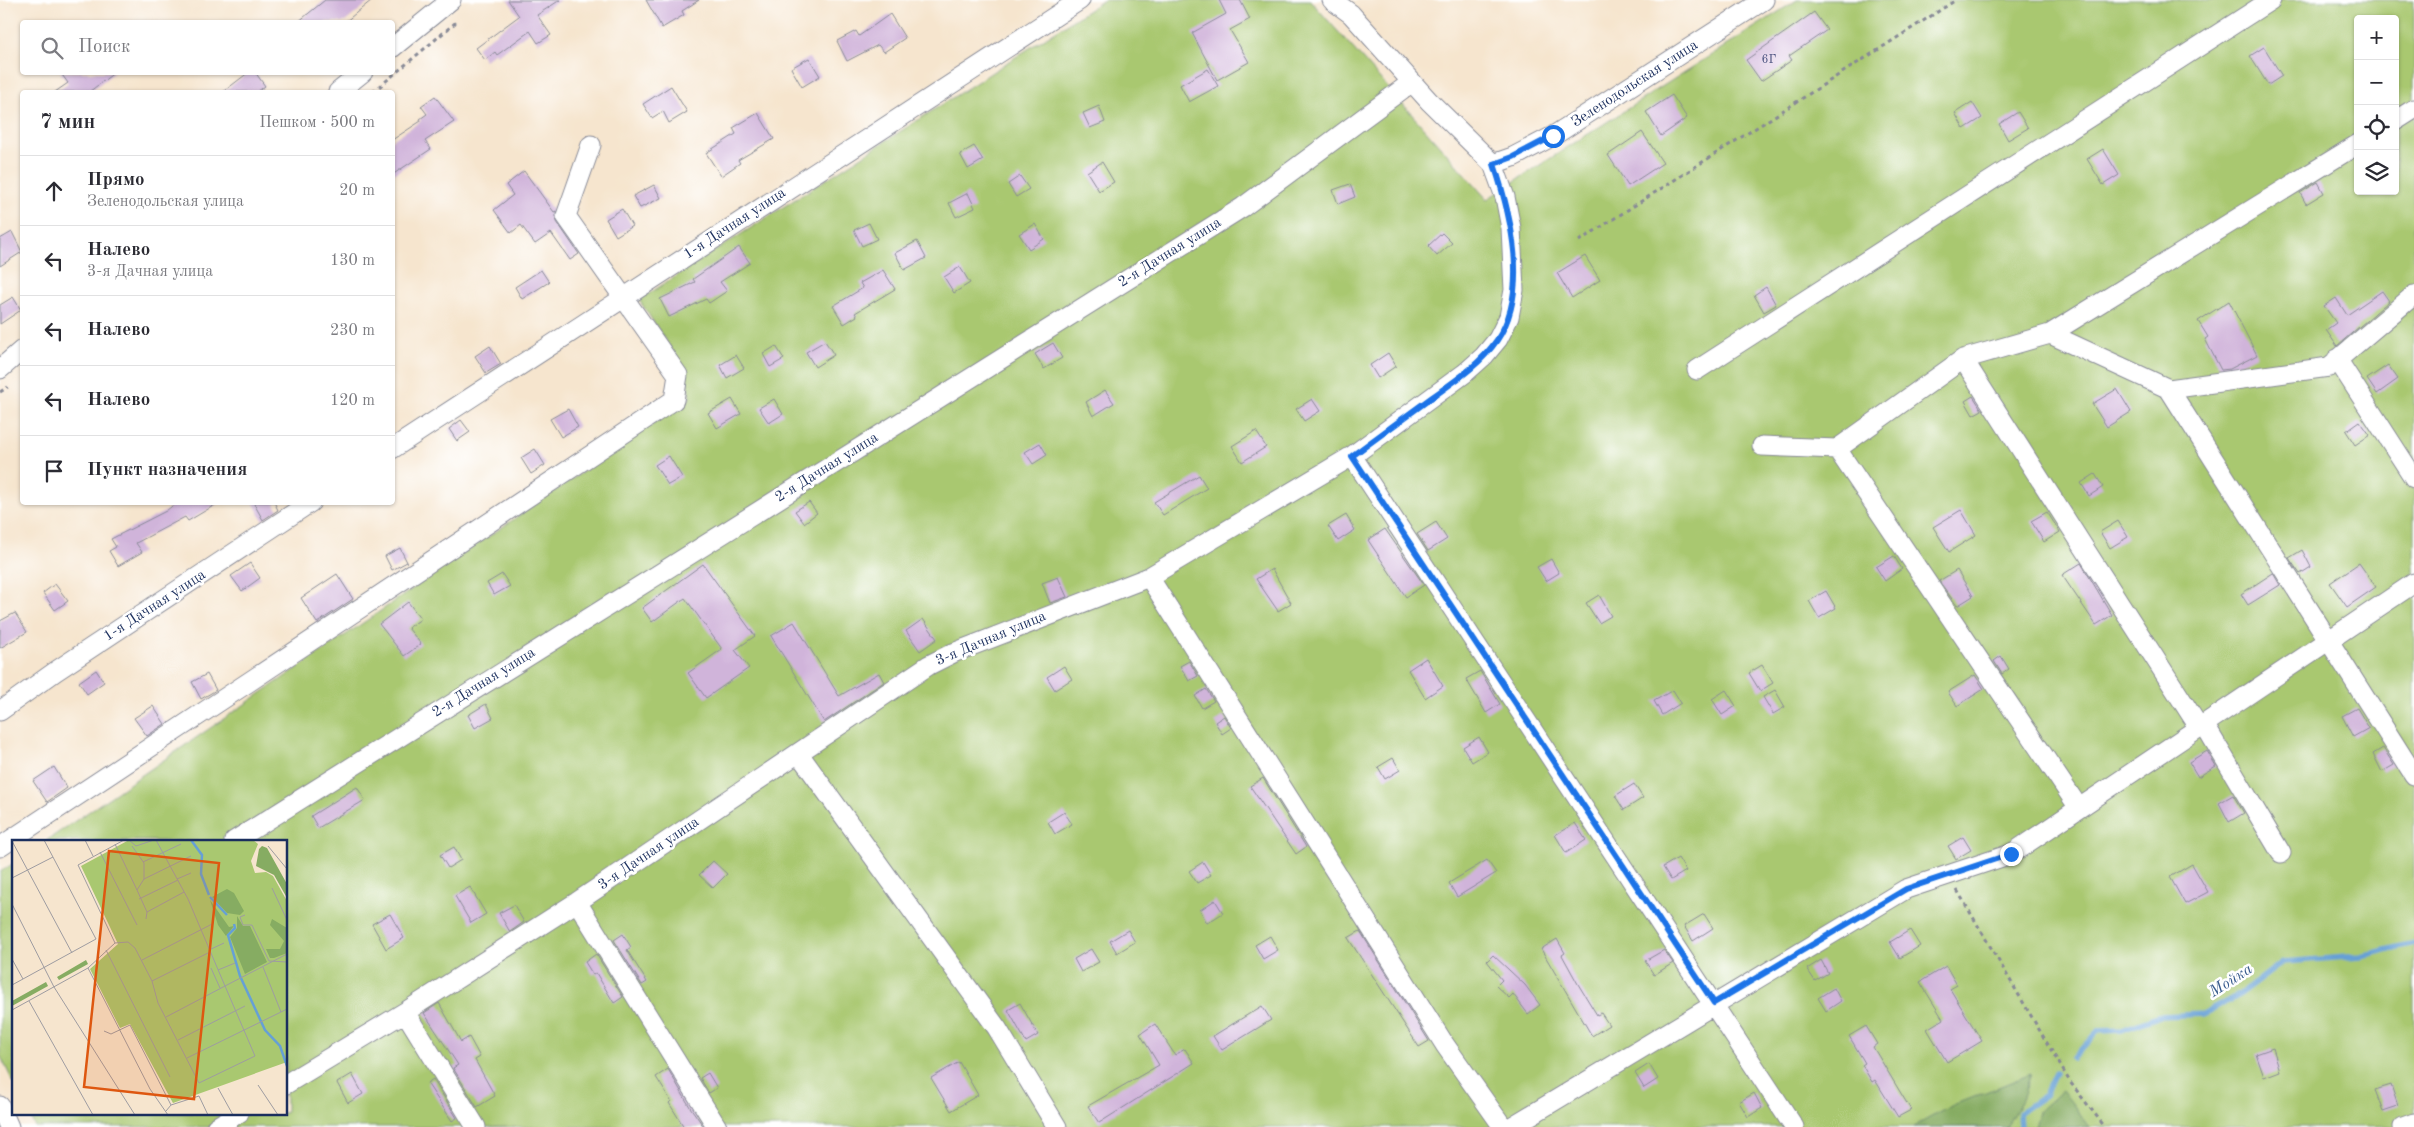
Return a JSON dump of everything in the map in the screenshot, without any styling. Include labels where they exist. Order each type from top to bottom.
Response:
[{"type":"street","points":[[395,46],[451,0]]},
{"type":"street","name":"1-я Дачная улица","points":[[395,447],[1080,0]]},
{"type":"street","points":[[1332,0],[1351,14],[1474,148],[1494,164]]},
{"type":"street","name":"Зеленодольская улица","points":[[1494,164],[1513,157],[1553,136],[1764,0]]},
{"type":"street","points":[[1698,370],[2271,0]]},
{"type":"street","points":[[340,90],[358,75]]},
{"type":"street","name":"2-я Дачная улица","points":[[236,840],[1243,207],[1412,82]]},
{"type":"street","points":[[2399,118],[2414,109]]},
{"type":"street","points":[[0,847],[674,400],[678,375],[566,216],[591,145]]},
{"type":"street","points":[[1762,446],[1837,449],[1963,359],[2050,334],[2354,146]]},
{"type":"street","name":"3-я Дачная улица","points":[[288,1083],[405,1012],[577,902],[928,666],[962,649],[1149,577],[1352,456],[1465,373],[1498,340],[1509,317],[1514,290],[1513,246],[1505,197],[1494,164]]},
{"type":"street","points":[[2050,334],[2169,389],[2329,367],[2414,295]]},
{"type":"street","points":[[0,368],[20,352]]},
{"type":"street","points":[[1963,359],[2202,726],[2281,853]]},
{"type":"street","points":[[2338,360],[2414,478]]},
{"type":"street","points":[[2169,389],[2414,775]]},
{"type":"street","points":[[1837,449],[2079,808]]},
{"type":"street","points":[[1352,456],[1794,1127]]},
{"type":"street","name":"1-я Дачная улица","points":[[0,711],[56,671],[306,505]]},
{"type":"street","points":[[1149,577],[1445,1045],[1513,1126],[1714,1003],[1906,889],[2011,854],[2414,583]]},
{"type":"street","points":[[799,754],[997,1028],[1058,1127]]},
{"type":"street","points":[[577,902],[717,1127]]},
{"type":"street","points":[[405,1012],[476,1127]]},
{"type":"street","points":[[0,1106],[9,1127]]},
{"type":"street","points":[[216,1127],[236,1114]]},
{"type":"street","points":[[2404,1127],[2414,1124]]},
{"type":"path","points":[[1579,241],[1956,0]]},
{"type":"path","points":[[1948,875],[2070,1082],[2105,1127]]},
{"type":"green space","points":[[1104,0],[1310,0],[1487,199],[1797,0],[2414,0],[2414,1127],[35,1127],[28,1114],[288,1114],[288,840],[47,840],[690,398],[685,370],[639,300]]},
{"type":"green space","points":[[12,864],[12,1080],[0,1055],[0,872]]},
{"type":"green space","points":[[2031,1074],[2022,1099],[2006,1127],[1913,1127],[1953,1105]]},
{"type":"green space","points":[[2062,1090],[2090,1127],[2035,1127],[2039,1111]]},
{"type":"building","points":[[325,0],[372,0],[347,20],[300,20]]},
{"type":"building","points":[[508,0],[560,0],[537,15],[551,35],[538,43],[530,31],[497,55],[495,52],[485,60],[476,48],[519,16]]},
{"type":"building","points":[[646,0],[699,0],[682,11],[684,15],[662,28]]},
{"type":"building","points":[[1219,0],[1240,0],[1250,19],[1230,30],[1249,62],[1217,80],[1192,33],[1226,14]]},
{"type":"building","points":[[1814,12],[1827,30],[1789,56],[1792,60],[1761,81],[1746,60]]},
{"type":"building","points":[[890,14],[905,38],[884,52],[878,45],[847,61],[837,41],[856,31],[859,36]]},
{"type":"building","points":[[2264,47],[2282,76],[2268,85],[2250,56]]},
{"type":"building","points":[[809,58],[820,76],[802,87],[791,68]]},
{"type":"building","points":[[1208,69],[1218,86],[1189,102],[1180,85]]},
{"type":"building","points":[[62,75],[111,75],[92,90],[58,90],[68,83]]},
{"type":"building","points":[[245,75],[257,75],[265,86],[260,90],[226,90]]},
{"type":"building","points":[[671,86],[687,112],[669,123],[663,111],[652,118],[643,104]]},
{"type":"building","points":[[1672,95],[1687,118],[1661,136],[1646,112]]},
{"type":"building","points":[[435,96],[454,122],[425,141],[431,149],[395,173],[395,138],[421,121],[420,119],[427,114],[421,106]]},
{"type":"building","points":[[1972,102],[1982,118],[1964,129],[1955,113]]},
{"type":"building","points":[[1099,106],[1105,122],[1090,128],[1083,113]]},
{"type":"building","points":[[2018,112],[2028,128],[2008,140],[1999,124]]},
{"type":"building","points":[[758,113],[774,139],[738,160],[740,163],[721,176],[706,153],[736,134],[733,128]]},
{"type":"building","points":[[1642,132],[1663,163],[1628,186],[1608,155]]},
{"type":"building","points":[[974,146],[983,160],[968,169],[960,154]]},
{"type":"building","points":[[2103,149],[2119,175],[2103,185],[2087,159]]},
{"type":"building","points":[[1102,162],[1114,182],[1099,191],[1087,172]]},
{"type":"building","points":[[524,171],[554,212],[556,211],[557,222],[579,254],[570,260],[551,233],[535,244],[521,225],[511,233],[494,210],[513,195],[506,185]]},
{"type":"building","points":[[1020,176],[1029,189],[1016,197],[1008,184]]},
{"type":"building","points":[[2318,182],[2324,193],[2306,204],[2300,193]]},
{"type":"building","points":[[1350,184],[1355,197],[1338,204],[1333,190]]},
{"type":"building","points":[[654,185],[661,198],[640,208],[633,196]]},
{"type":"building","points":[[968,193],[975,208],[956,217],[949,203]]},
{"type":"building","points":[[622,209],[632,226],[616,236],[606,219]]},
{"type":"building","points":[[869,223],[877,239],[862,246],[854,230]]},
{"type":"building","points":[[1035,224],[1044,239],[1029,249],[1019,234]]},
{"type":"building","points":[[12,232],[20,248],[20,253],[0,266],[0,239]]},
{"type":"building","points":[[1442,233],[1452,243],[1437,256],[1428,246]]},
{"type":"building","points":[[917,241],[926,258],[904,270],[895,253]]},
{"type":"building","points":[[739,247],[750,263],[720,282],[727,291],[709,303],[706,299],[669,317],[660,299],[695,282],[693,279]]},
{"type":"building","points":[[1585,256],[1600,280],[1572,298],[1557,273]]},
{"type":"building","points":[[960,267],[970,283],[954,293],[944,277]]},
{"type":"building","points":[[541,270],[549,282],[522,299],[515,287]]},
{"type":"building","points":[[883,270],[895,289],[855,313],[857,316],[844,324],[833,306],[863,288],[860,283]]},
{"type":"building","points":[[1766,287],[1776,305],[1764,312],[1754,295]]},
{"type":"building","points":[[2382,291],[2389,301],[2337,346],[2326,330],[2336,323],[2324,306],[2336,298],[2347,315]]},
{"type":"building","points":[[13,297],[20,311],[0,324],[0,305]]},
{"type":"building","points":[[2229,301],[2257,355],[2230,369],[2221,370],[2205,339],[2208,337],[2198,321]]},
{"type":"building","points":[[825,341],[834,355],[815,367],[806,352]]},
{"type":"building","points":[[1053,343],[1062,358],[1044,369],[1035,354]]},
{"type":"building","points":[[490,346],[501,364],[486,373],[475,356]]},
{"type":"building","points":[[776,346],[784,359],[770,367],[763,354]]},
{"type":"building","points":[[1388,353],[1396,366],[1378,378],[1370,365]]},
{"type":"building","points":[[736,355],[744,368],[727,378],[720,365]]},
{"type":"building","points":[[2388,365],[2398,379],[2377,394],[2367,379]]},
{"type":"building","points":[[2117,389],[2131,412],[2107,427],[2092,404]]},
{"type":"building","points":[[1105,390],[1114,403],[1093,416],[1086,402]]},
{"type":"building","points":[[1973,396],[1982,410],[1973,415],[1965,401]]},
{"type":"building","points":[[732,399],[741,414],[717,428],[708,413]]},
{"type":"building","points":[[774,399],[783,414],[769,423],[759,408]]},
{"type":"building","points":[[1312,399],[1320,411],[1304,421],[1296,409]]},
{"type":"building","points":[[568,409],[578,427],[561,437],[550,419]]},
{"type":"building","points":[[461,420],[470,432],[457,441],[449,429]]},
{"type":"building","points":[[2360,421],[2370,435],[2355,445],[2346,431]]},
{"type":"building","points":[[1256,431],[1266,447],[1242,462],[1232,446]]},
{"type":"building","points":[[1040,443],[1047,455],[1033,464],[1025,452]]},
{"type":"building","points":[[535,449],[545,465],[531,474],[521,458]]},
{"type":"building","points":[[669,456],[682,477],[668,485],[655,465]]},
{"type":"building","points":[[2095,474],[2103,487],[2089,496],[2081,483]]},
{"type":"building","points":[[1199,475],[1207,488],[1163,515],[1154,502]]},
{"type":"building","points":[[809,502],[817,513],[804,523],[795,511]]},
{"type":"building","points":[[173,505],[215,505],[188,521],[185,517],[136,543],[142,552],[118,566],[109,551],[116,547],[111,539],[166,511]]},
{"type":"building","points":[[255,505],[276,505],[278,510],[263,520]]},
{"type":"building","points":[[1961,510],[1976,535],[1949,552],[1933,527]]},
{"type":"building","points":[[2047,512],[2060,532],[2044,542],[2031,521]]},
{"type":"building","points":[[1346,515],[1355,530],[1338,541],[1328,526]]},
{"type":"building","points":[[2118,521],[2128,537],[2110,548],[2100,532]]},
{"type":"building","points":[[1436,522],[1447,539],[1428,551],[1417,534]]},
{"type":"building","points":[[1385,529],[1424,585],[1406,597],[1368,540]]},
{"type":"building","points":[[400,548],[407,562],[392,570],[385,556]]},
{"type":"building","points":[[2302,550],[2311,567],[2300,574],[2289,558]]},
{"type":"building","points":[[1894,556],[1902,569],[1885,581],[1876,567]]},
{"type":"building","points":[[1551,559],[1559,573],[1546,581],[1537,567]]},
{"type":"building","points":[[250,563],[260,578],[242,591],[231,576]]},
{"type":"building","points":[[2081,563],[2112,615],[2096,625],[2062,575]]},
{"type":"building","points":[[2359,563],[2376,587],[2347,607],[2330,583]]},
{"type":"building","points":[[703,564],[755,636],[735,650],[749,668],[706,698],[688,673],[722,649],[685,598],[652,622],[642,608]]},
{"type":"building","points":[[1272,569],[1291,603],[1278,611],[1256,579]]},
{"type":"building","points":[[1957,570],[1973,596],[1957,606],[1939,581]]},
{"type":"building","points":[[2273,573],[2280,585],[2248,605],[2241,594]]},
{"type":"building","points":[[337,574],[353,599],[317,623],[301,598]]},
{"type":"building","points":[[502,574],[510,586],[494,595],[487,583]]},
{"type":"building","points":[[1058,577],[1067,597],[1050,603],[1042,583]]},
{"type":"building","points":[[55,584],[68,601],[55,610],[43,593]]},
{"type":"building","points":[[1826,591],[1836,608],[1819,618],[1809,601]]},
{"type":"building","points":[[1599,595],[1611,616],[1599,623],[1586,603]]},
{"type":"building","points":[[408,602],[421,619],[408,628],[421,644],[404,656],[379,624]]},
{"type":"building","points":[[15,613],[27,632],[0,648],[0,621]]},
{"type":"building","points":[[923,619],[937,639],[920,651],[906,631]]},
{"type":"building","points":[[794,622],[839,696],[879,673],[884,682],[824,722],[771,636]]},
{"type":"building","points":[[2001,656],[2009,669],[2002,674],[1994,661]]},
{"type":"building","points":[[1426,658],[1443,686],[1425,698],[1408,670]]},
{"type":"building","points":[[1189,661],[1198,676],[1189,681],[1180,666]]},
{"type":"building","points":[[1762,665],[1773,683],[1760,691],[1749,673]]},
{"type":"building","points":[[1064,666],[1072,679],[1055,690],[1047,677]]},
{"type":"building","points":[[96,670],[104,682],[87,694],[79,682]]},
{"type":"building","points":[[1480,671],[1500,704],[1486,713],[1466,679]]},
{"type":"building","points":[[207,674],[216,690],[201,699],[192,682]]},
{"type":"building","points":[[1975,675],[1984,689],[1957,706],[1948,692]]},
{"type":"building","points":[[1206,689],[1214,701],[1202,708],[1195,696]]},
{"type":"building","points":[[1673,690],[1681,703],[1662,715],[1654,701]]},
{"type":"building","points":[[1726,690],[1736,706],[1722,715],[1712,699]]},
{"type":"building","points":[[1775,690],[1785,707],[1773,714],[1763,697]]},
{"type":"building","points":[[486,704],[493,718],[475,728],[468,715]]},
{"type":"building","points":[[153,706],[165,724],[147,736],[134,718]]},
{"type":"building","points":[[2357,708],[2369,728],[2353,737],[2342,716]]},
{"type":"building","points":[[1224,716],[1231,728],[1222,734],[1215,722]]},
{"type":"building","points":[[1479,737],[1488,752],[1472,762],[1463,747]]},
{"type":"building","points":[[2383,748],[2394,765],[2382,772],[2373,754]]},
{"type":"building","points":[[2207,751],[2216,766],[2198,777],[2189,762]]},
{"type":"building","points":[[1393,758],[1400,770],[1385,779],[1378,767]]},
{"type":"building","points":[[54,767],[67,788],[47,802],[33,781]]},
{"type":"building","points":[[1263,778],[1306,847],[1296,854],[1250,786]]},
{"type":"building","points":[[1634,784],[1643,798],[1624,810],[1615,796]]},
{"type":"building","points":[[357,787],[365,800],[318,828],[311,816]]},
{"type":"building","points":[[2233,795],[2244,813],[2229,822],[2219,803]]},
{"type":"building","points":[[1064,812],[1072,824],[1055,834],[1048,822]]},
{"type":"building","points":[[1575,823],[1586,840],[1566,853],[1555,835]]},
{"type":"building","points":[[1963,837],[1971,850],[1956,859],[1948,846]]},
{"type":"building","points":[[454,847],[461,860],[448,868],[440,855]]},
{"type":"building","points":[[1678,858],[1686,871],[1671,880],[1663,867]]},
{"type":"building","points":[[1487,860],[1496,873],[1457,897],[1449,883]]},
{"type":"building","points":[[713,861],[727,874],[713,888],[699,875]]},
{"type":"building","points":[[1203,862],[1211,875],[1197,883],[1189,871]]},
{"type":"building","points":[[2192,864],[2208,892],[2185,904],[2170,877]]},
{"type":"building","points":[[470,887],[486,914],[471,923],[455,896]]},
{"type":"building","points":[[1215,900],[1223,913],[1207,923],[1200,910]]},
{"type":"building","points":[[514,905],[524,922],[510,932],[499,913]]},
{"type":"building","points":[[390,914],[404,938],[386,949],[372,924]]},
{"type":"building","points":[[1704,914],[1713,928],[1693,941],[1684,926]]},
{"type":"building","points":[[1128,930],[1135,942],[1117,953],[1110,941]]},
{"type":"building","points":[[1910,930],[1920,946],[1900,958],[1890,942]]},
{"type":"building","points":[[1360,931],[1429,1041],[1419,1047],[1348,938]]},
{"type":"building","points":[[623,934],[631,947],[627,950],[647,982],[642,985],[614,940]]},
{"type":"building","points":[[1270,936],[1278,950],[1263,959],[1255,945]]},
{"type":"building","points":[[1557,939],[1565,953],[1562,955],[1578,984],[1597,1015],[1601,1013],[1609,1025],[1592,1036],[1541,949]]},
{"type":"building","points":[[1091,949],[1099,962],[1081,972],[1074,959]]},
{"type":"building","points":[[1664,950],[1673,963],[1654,975],[1645,961]]},
{"type":"building","points":[[596,954],[623,997],[614,1003],[596,973],[593,975],[585,962]]},
{"type":"building","points":[[1493,955],[1525,985],[1540,1005],[1528,1014],[1513,994],[1509,998],[1496,986],[1502,980],[1487,961]]},
{"type":"building","points":[[1821,960],[1828,973],[1815,981],[1807,969]]},
{"type":"building","points":[[1946,966],[1957,985],[1950,989],[1982,1041],[1947,1062],[1927,1029],[1943,1019],[1920,982]]},
{"type":"building","points":[[1834,988],[1841,1001],[1826,1011],[1818,998]]},
{"type":"building","points":[[439,1003],[461,1042],[469,1037],[480,1057],[475,1060],[495,1096],[477,1107],[453,1068],[458,1065],[424,1013]]},
{"type":"building","points":[[1020,1003],[1038,1035],[1026,1042],[1008,1010]]},
{"type":"building","points":[[1262,1006],[1271,1020],[1222,1050],[1213,1036]]},
{"type":"building","points":[[1155,1024],[1175,1055],[1185,1049],[1194,1063],[1099,1123],[1088,1106],[1159,1065],[1140,1034]]},
{"type":"building","points":[[1866,1026],[1877,1044],[1873,1047],[1911,1110],[1898,1117],[1875,1080],[1872,1082],[1862,1065],[1865,1063],[1849,1036]]},
{"type":"building","points":[[2273,1048],[2280,1071],[2264,1077],[2256,1054]]},
{"type":"building","points":[[959,1062],[978,1095],[951,1111],[931,1078]]},
{"type":"building","points":[[1649,1064],[1658,1079],[1644,1088],[1635,1073]]},
{"type":"building","points":[[668,1069],[704,1127],[684,1127],[669,1103],[671,1101],[656,1077]]},
{"type":"building","points":[[708,1073],[717,1088],[709,1093],[700,1078]]},
{"type":"building","points":[[352,1074],[363,1094],[348,1103],[337,1083]]},
{"type":"building","points":[[433,1079],[457,1118],[452,1121],[427,1083]]},
{"type":"building","points":[[2391,1085],[2398,1106],[2383,1111],[2375,1090]]},
{"type":"building","points":[[1754,1093],[1762,1108],[1748,1117],[1739,1102]]},
{"type":"waterway","name":"Мойка","points":[[2073,1058],[2098,1031],[2122,1030],[2160,1016],[2204,1014],[2242,993],[2283,962],[2361,956],[2414,943]]},
{"type":"waterway","name":"Мойка","points":[[2020,1127],[2019,1113],[2045,1095],[2055,1073]]},
{"type":"route","points":[[1553,136],[1513,157],[1494,164],[1505,197],[1514,255],[1514,290],[1509,317],[1498,340],[1465,373],[1352,456],[1714,1003],[1906,889],[2011,854]]}]
